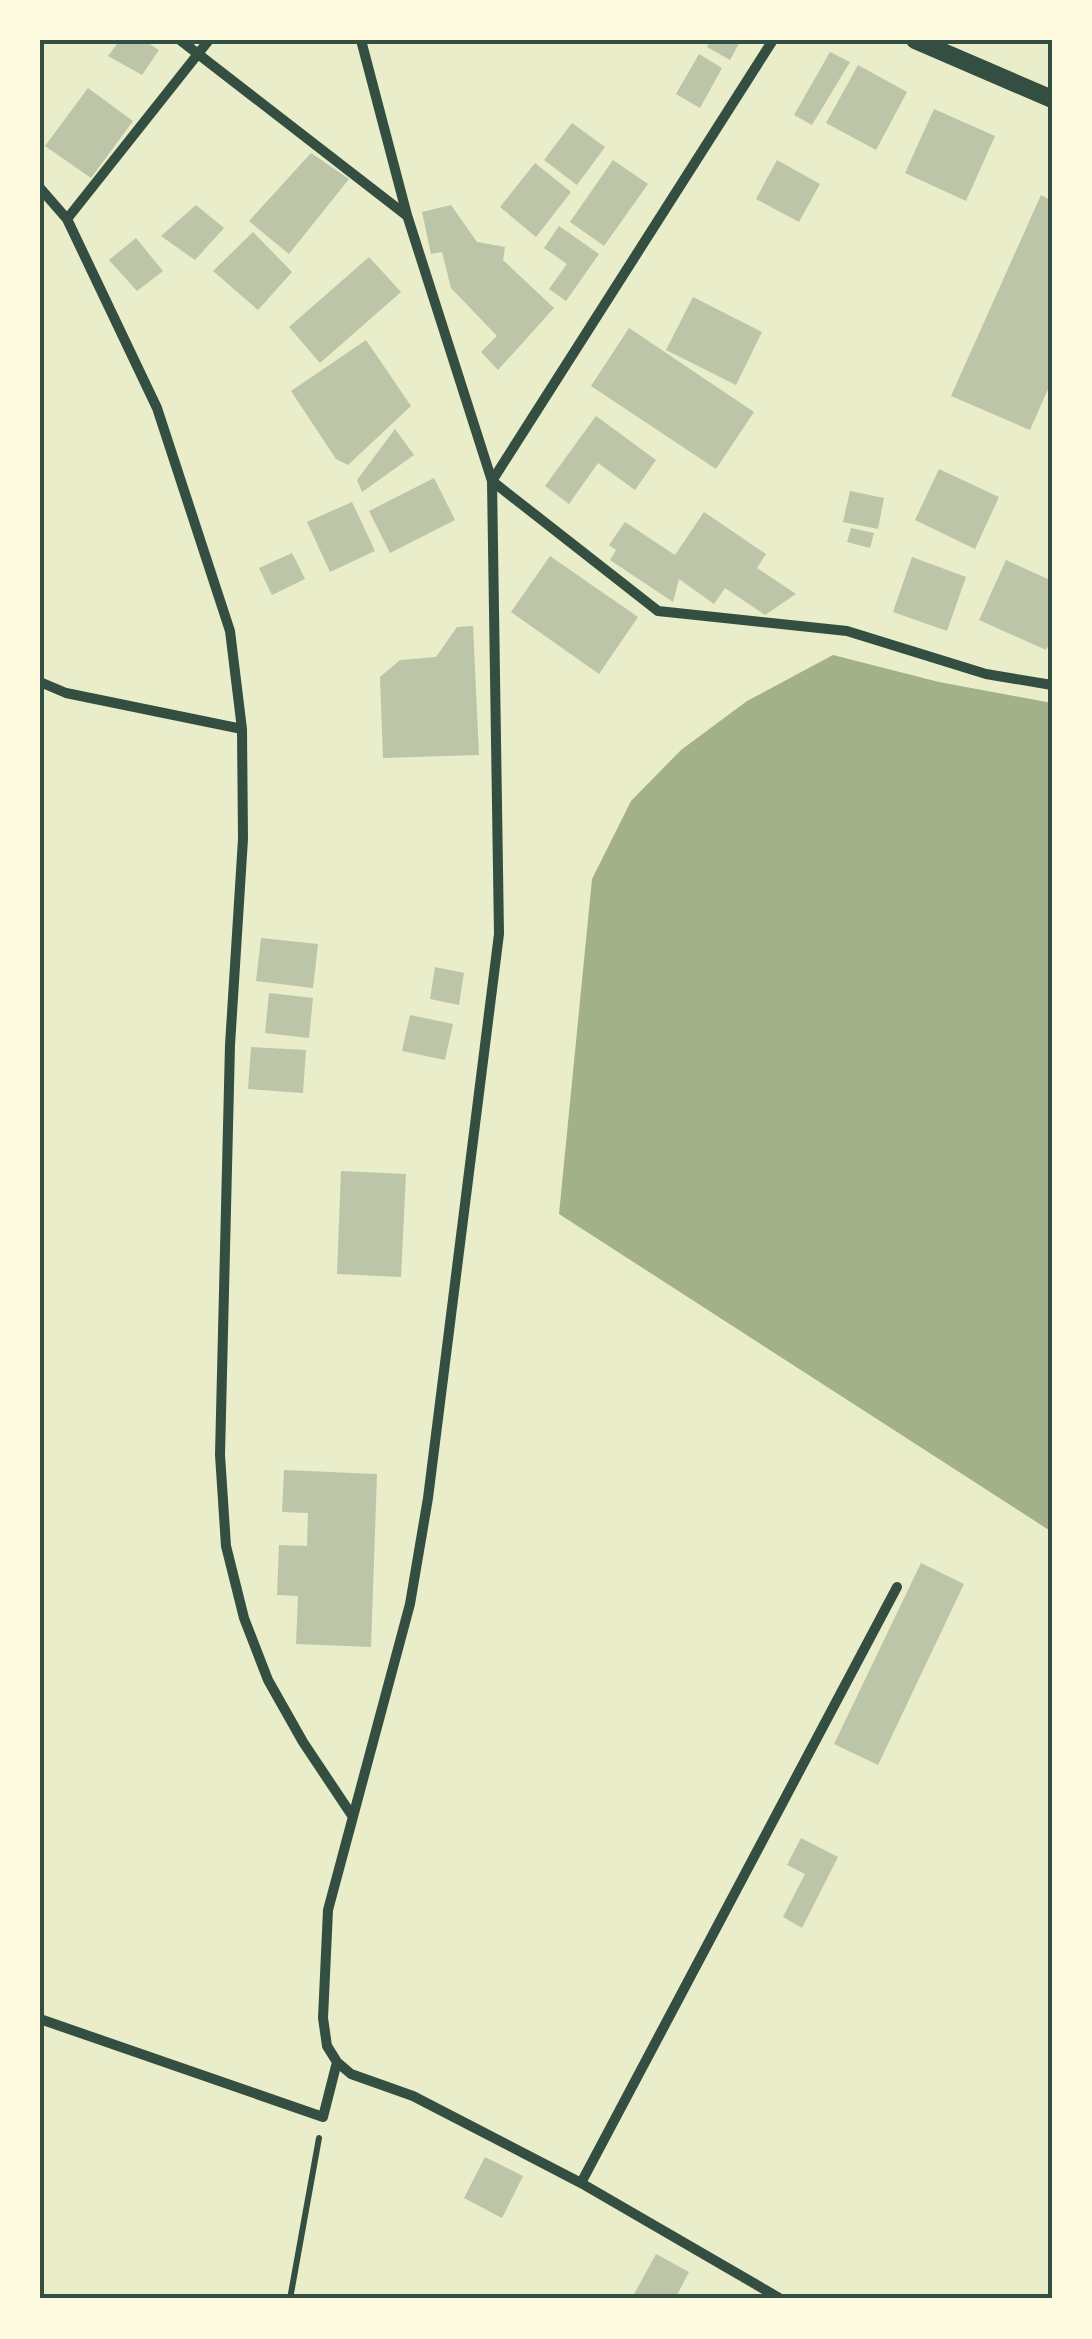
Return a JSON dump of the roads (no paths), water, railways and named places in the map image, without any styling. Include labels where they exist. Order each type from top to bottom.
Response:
[{"type":"street","points":[[180,40],[407,215]]},
{"type":"street","points":[[67,219],[208,40]]},
{"type":"street","points":[[361,40],[407,215],[492,481],[499,934],[428,1498],[410,1604],[328,1910],[323,2018],[327,2046],[351,2074],[413,2096],[581,2182],[781,2299]]},
{"type":"street","points":[[492,481],[773,40]]},
{"type":"street","points":[[915,40],[1052,100]]},
{"type":"street","points":[[40,188],[67,219],[158,408],[230,631],[242,730],[244,840],[230,1045],[220,1455],[226,1546],[244,1618],[268,1680],[302,1742],[354,1816]]},
{"type":"street","points":[[492,481],[658,611],[847,631],[986,674],[1052,685]]},
{"type":"street","points":[[40,682],[66,693],[242,730]]},
{"type":"street","points":[[581,2182],[897,1587]]},
{"type":"street","points":[[40,2019],[322,2117],[337,2062]]}]
